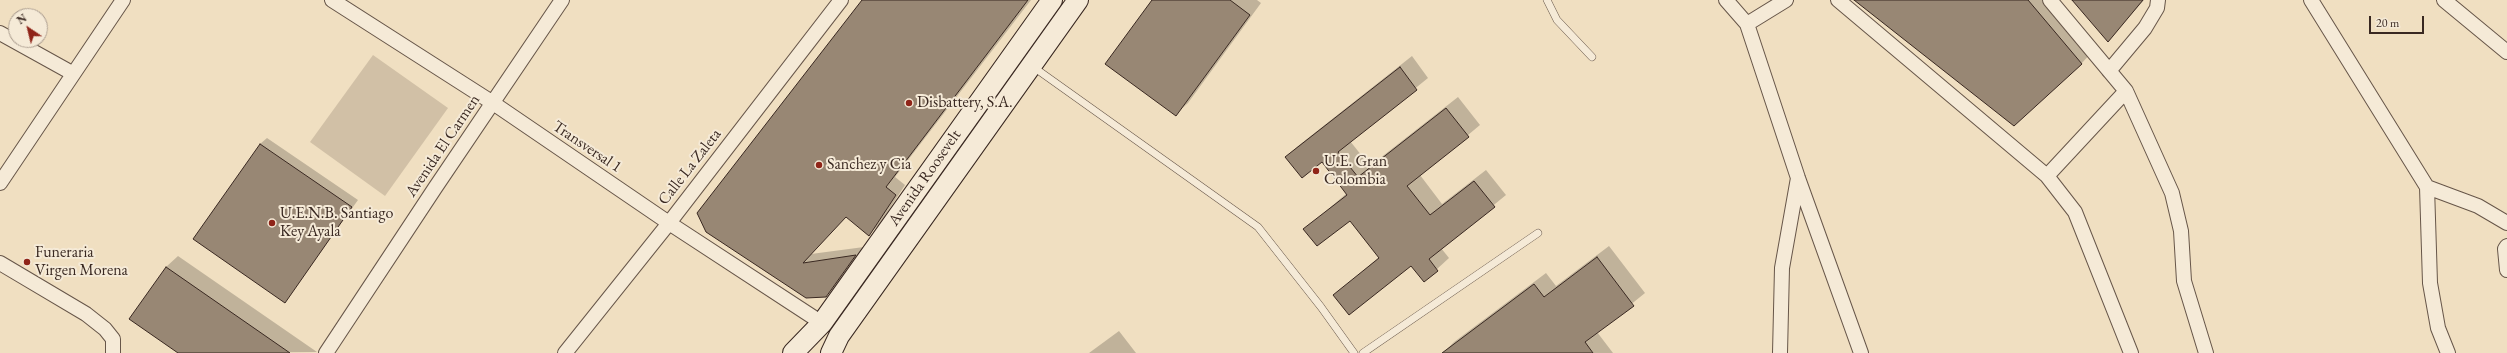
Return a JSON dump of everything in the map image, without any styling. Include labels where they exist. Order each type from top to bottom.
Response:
[{"type":"street","points":[[0,183],[72,73],[123,0]]},
{"type":"street","name":"Transversal 1","points":[[332,0],[493,103],[669,223],[822,323]]},
{"type":"street","name":"Avenida El Carmen","points":[[326,353],[562,0]]},
{"type":"street","name":"Calle La Zaleta","points":[[565,353],[669,223],[841,0]]},
{"type":"street","name":"Avenida Roosevelt","points":[[793,353],[822,323],[1052,0]]},
{"type":"street","name":"Avenida Roosevelt","points":[[831,353],[844,330],[1078,0]]},
{"type":"street","points":[[1726,0],[1747,24],[1798,178],[1861,353]]},
{"type":"street","points":[[1747,24],[1786,0]]},
{"type":"street","points":[[1838,0],[2047,176],[2075,212],[2131,353]]},
{"type":"street","points":[[2050,0],[2126,91],[2172,193],[2181,231],[2184,281],[2206,353]]},
{"type":"street","points":[[2109,71],[2145,28],[2157,8],[2158,0]]},
{"type":"street","points":[[2311,0],[2427,187],[2430,283],[2438,328],[2448,353]]},
{"type":"street","points":[[2444,0],[2507,52]]},
{"type":"street","points":[[0,33],[72,73]]},
{"type":"street","points":[[2047,176],[2126,91]]},
{"type":"street","points":[[1780,353],[1782,268],[1798,178]]},
{"type":"street","points":[[2427,187],[2478,206],[2507,223]]},
{"type":"street","points":[[2507,246],[2505,249],[2507,270]]},
{"type":"street","points":[[0,263],[86,314],[105,330],[113,340],[113,353]]},
{"type":"lane","points":[[1547,0],[1557,20],[1592,57]]},
{"type":"lane","points":[[1031,65],[1258,227],[1321,307],[1354,353]]},
{"type":"lane","points":[[1363,353],[1538,233]]},
{"type":"shaded area","points":[[373,55],[448,108],[385,196],[310,142]]},
{"type":"building","name":"Sanchez y Cia","points":[[862,0],[1028,0],[886,187],[896,195],[869,236],[846,217],[803,263],[856,255],[826,297],[806,298],[706,232],[697,213]]},
{"type":"building","points":[[1152,0],[1230,0],[1250,15],[1176,116],[1105,64]]},
{"type":"building","points":[[1854,0],[2028,0],[2082,64],[2014,126]]},
{"type":"building","points":[[2072,0],[2143,0],[2108,42]]},
{"type":"building","points":[[1400,67],[1417,90],[1338,152],[1358,177],[1446,108],[1469,137],[1407,186],[1430,215],[1474,181],[1495,207],[1429,259],[1438,271],[1424,282],[1411,266],[1349,315],[1333,295],[1379,258],[1350,221],[1317,246],[1303,229],[1347,195],[1322,162],[1302,178],[1285,157]]},
{"type":"building","name":"U.E.N.B. Santiago Key Ayala","points":[[260,144],[352,207],[285,303],[193,239]]},
{"type":"building","points":[[1597,257],[1634,306],[1585,342],[1593,353],[1442,353],[1534,284],[1544,297]]},
{"type":"building","points":[[166,267],[290,353],[178,353],[129,319]]},
{"type":"place","name":"Disbattery, S.A.","points":[[909,103]]},
{"type":"place","name":"Sanchez y Cia","points":[[819,165]]},
{"type":"place","name":"U.E. Gran Colombia","points":[[1316,171]]},
{"type":"place","name":"U.E.N.B. Santiago Key Ayala","points":[[272,223]]},
{"type":"place","name":"Funeraria Virgen Morena","points":[[27,262]]}]
